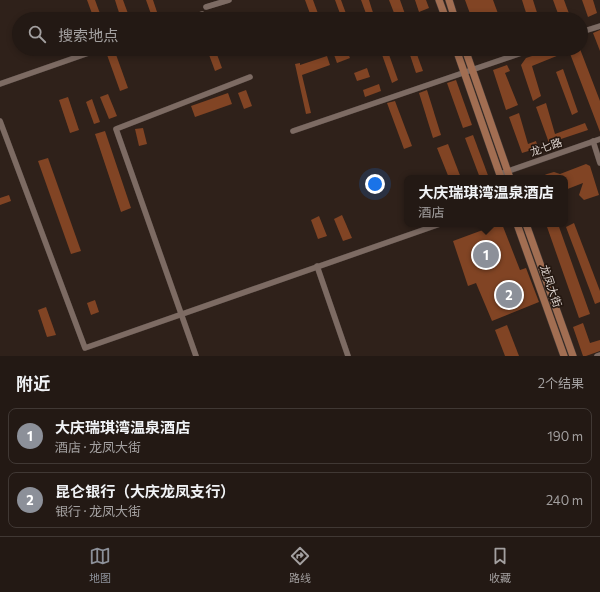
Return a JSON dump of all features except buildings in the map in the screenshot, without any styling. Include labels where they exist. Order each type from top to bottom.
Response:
[{"type":"main road","points":[[439,0],[443,12]]},
{"type":"main road","points":[[449,0],[453,12]]},
{"type":"main road","points":[[458,56],[500,175]]},
{"type":"main road","points":[[468,56],[509,174]]},
{"type":"main road","name":"龙凤大街","points":[[518,227],[564,356]]},
{"type":"main road","name":"龙凤大街","points":[[527,227],[573,356]]},
{"type":"street","points":[[206,7],[229,0]]},
{"type":"street","points":[[588,30],[600,26]]},
{"type":"street","points":[[0,84],[80,56]]},
{"type":"street","points":[[293,130],[513,56]]},
{"type":"street","points":[[196,356],[116,129],[250,77]]},
{"type":"street","points":[[0,120],[85,348],[431,227]]},
{"type":"street","name":"龙七路","points":[[509,174],[600,139]]},
{"type":"street","points":[[593,142],[600,163]]},
{"type":"street","points":[[317,266],[348,356]]},
{"type":"place","name":"大庆瑞琪湾温泉酒店","points":[[486,255]]},
{"type":"place","name":"昆仑银行（大庆龙凤支行）","points":[[509,295]]}]
